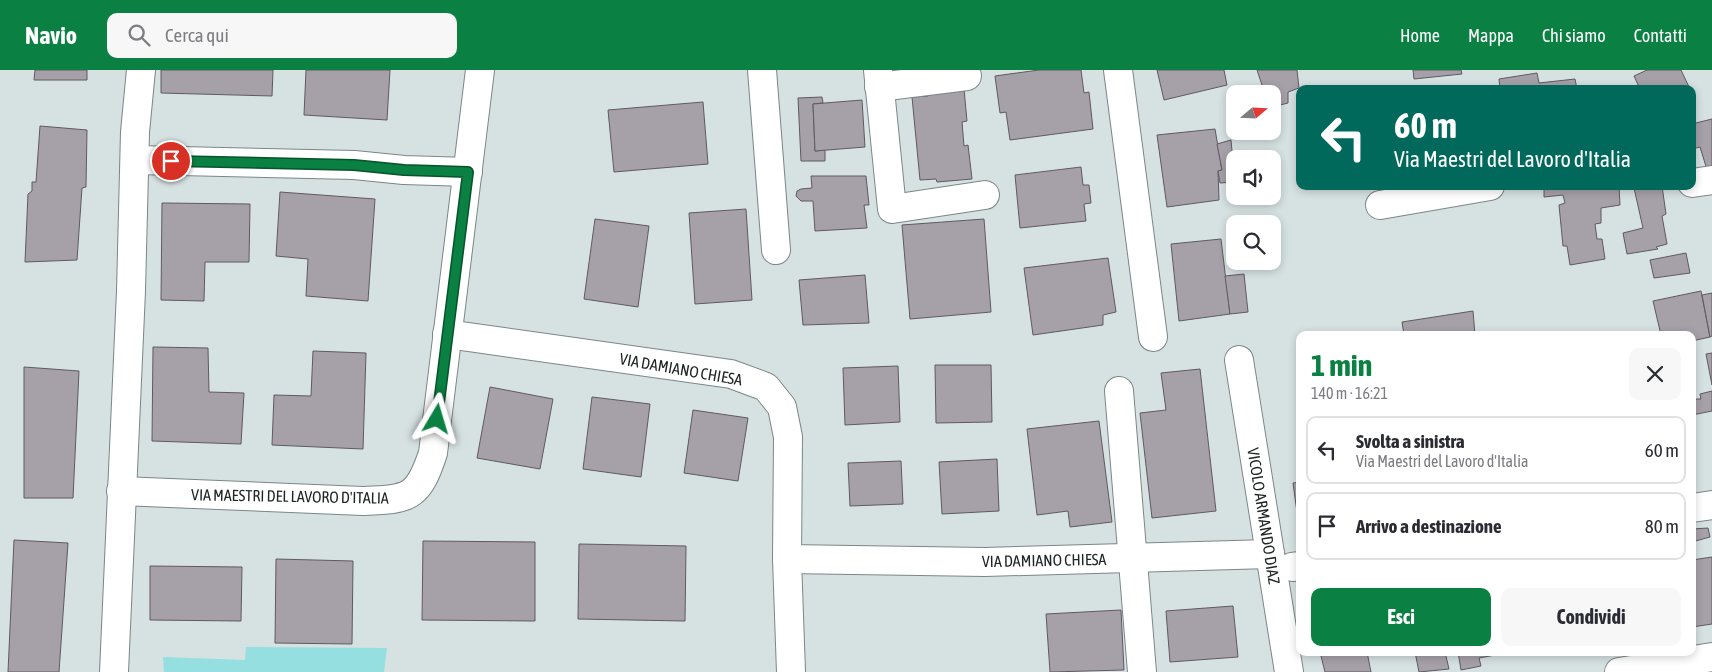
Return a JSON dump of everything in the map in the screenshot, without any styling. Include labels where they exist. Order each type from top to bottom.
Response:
[{"type":"street","points":[[114,672],[136,160],[135,132],[141,70]]},
{"type":"street","points":[[447,334],[480,70]]},
{"type":"street","points":[[762,70],[776,250]]},
{"type":"street","points":[[1118,70],[1153,337]]},
{"type":"street","points":[[967,76],[878,78],[892,210],[985,195]]},
{"type":"street","points":[[136,160],[354,165],[404,170],[468,172]]},
{"type":"street","points":[[1696,182],[1712,180]]},
{"type":"street","points":[[1380,205],[1467,190]]},
{"type":"street","name":"VIA MAESTRI DEL LAVORO D'ITALIA","points":[[122,492],[363,501],[394,500],[415,492],[425,476],[433,453],[447,334]]},
{"type":"street","name":"VIA DAMIANO CHIESA","points":[[447,334],[731,374],[766,386],[782,407],[788,437],[787,559],[791,672]]},
{"type":"street","name":"VICOLO ARMANDO DIAZ","points":[[1239,360],[1288,562],[1289,672]]},
{"type":"street","points":[[1120,391],[1142,672]]},
{"type":"street","points":[[1696,507],[1712,505]]},
{"type":"street","name":"VIA DAMIANO CHIESA","points":[[787,559],[985,562],[1133,558],[1288,562]]},
{"type":"street","points":[[1619,672],[1712,657]]},
{"type":"shaded area","points":[[246,647],[387,648],[384,672],[164,672],[163,657],[245,660]]},
{"type":"building","points":[[35,70],[87,70],[87,80],[34,80]]},
{"type":"building","points":[[161,70],[273,70],[272,96],[161,93]]},
{"type":"building","points":[[306,70],[390,70],[387,120],[304,115]]},
{"type":"building","points":[[1039,70],[1081,70],[1084,93],[1089,92],[1093,129],[1010,140],[1006,112],[1000,113],[995,76]]},
{"type":"building","points":[[1157,70],[1224,70],[1227,85],[1164,100]]},
{"type":"building","points":[[1257,70],[1297,70],[1299,85],[1296,85],[1296,89],[1288,92],[1288,103],[1281,105],[1281,85],[1262,85]]},
{"type":"building","points":[[1413,70],[1461,70],[1462,74],[1414,79]]},
{"type":"building","points":[[1647,70],[1681,70],[1688,85],[1638,85],[1634,76]]},
{"type":"building","points":[[1537,73],[1539,83],[1575,79],[1576,85],[1500,85],[1499,79]]},
{"type":"building","points":[[964,89],[967,121],[962,122],[964,146],[968,145],[972,179],[937,182],[936,179],[920,180],[912,97],[928,96],[927,93]]},
{"type":"building","points":[[822,97],[823,103],[813,104],[815,151],[825,150],[825,161],[801,161],[798,98]]},
{"type":"building","points":[[862,100],[865,147],[815,151],[813,104]]},
{"type":"building","points":[[703,102],[708,164],[614,172],[608,110]]},
{"type":"building","points":[[1712,119],[1712,171],[1708,173],[1700,147],[1696,148],[1696,123]]},
{"type":"building","points":[[40,126],[87,130],[86,187],[82,188],[77,260],[25,262],[28,194],[32,191],[32,182],[36,182]]},
{"type":"building","points":[[1215,129],[1222,170],[1218,171],[1219,200],[1167,207],[1157,135]]},
{"type":"building","points":[[1231,140],[1232,150],[1226,150],[1226,183],[1220,183],[1218,171],[1222,170],[1217,144]]},
{"type":"building","points":[[1081,167],[1083,185],[1089,185],[1091,203],[1084,204],[1086,221],[1020,228],[1015,175]]},
{"type":"building","points":[[811,176],[866,176],[869,205],[864,205],[867,228],[815,231],[813,201],[801,201],[796,196],[797,191],[801,189],[812,188]]},
{"type":"building","points":[[1544,190],[1619,190],[1620,205],[1601,208],[1601,223],[1595,224],[1597,239],[1602,239],[1605,259],[1570,265],[1567,246],[1563,246],[1559,205],[1565,203],[1563,195],[1544,197]]},
{"type":"building","points":[[1634,190],[1663,190],[1666,214],[1662,216],[1667,244],[1656,247],[1658,249],[1627,254],[1623,233],[1643,228]]},
{"type":"building","points":[[280,192],[375,199],[368,301],[306,296],[308,259],[276,256]]},
{"type":"building","points":[[162,203],[250,204],[249,262],[205,262],[204,301],[161,300]]},
{"type":"building","points":[[746,209],[752,300],[695,304],[689,213]]},
{"type":"building","points":[[595,219],[649,226],[638,307],[584,299]]},
{"type":"building","points":[[984,219],[991,312],[910,319],[902,225]]},
{"type":"building","points":[[1221,239],[1230,314],[1179,321],[1171,244]]},
{"type":"building","points":[[1686,253],[1690,273],[1654,278],[1650,260]]},
{"type":"building","points":[[1108,258],[1116,312],[1103,315],[1103,325],[1033,335],[1024,268]]},
{"type":"building","points":[[1244,274],[1248,312],[1230,314],[1225,276]]},
{"type":"building","points":[[865,275],[869,323],[803,325],[799,280]]},
{"type":"building","points":[[1701,291],[1710,337],[1696,340],[1696,331],[1660,331],[1653,301]]},
{"type":"building","points":[[1712,293],[1712,336],[1710,337],[1702,295]]},
{"type":"building","points":[[1473,311],[1475,331],[1403,331],[1402,322]]},
{"type":"building","points":[[153,347],[208,348],[209,392],[244,393],[241,444],[152,441]]},
{"type":"building","points":[[313,351],[366,353],[363,449],[272,445],[274,395],[311,396]]},
{"type":"building","points":[[1712,353],[1712,385],[1706,354]]},
{"type":"building","points":[[935,365],[991,365],[992,422],[936,423]]},
{"type":"building","points":[[898,366],[900,422],[845,425],[843,368]]},
{"type":"building","points":[[24,367],[79,371],[73,498],[24,498]]},
{"type":"building","points":[[1200,369],[1216,511],[1152,518],[1140,413],[1166,410],[1161,373]]},
{"type":"building","points":[[490,387],[553,399],[540,469],[477,458]]},
{"type":"building","points":[[1712,391],[1712,411],[1696,414],[1696,399],[1701,399],[1700,394]]},
{"type":"building","points":[[592,397],[650,404],[641,477],[583,469]]},
{"type":"building","points":[[693,410],[748,418],[738,481],[684,473]]},
{"type":"building","points":[[1099,421],[1112,522],[1070,527],[1068,511],[1037,515],[1027,429]]},
{"type":"building","points":[[997,459],[999,511],[942,514],[939,462]]},
{"type":"building","points":[[901,461],[903,504],[850,506],[848,463]]},
{"type":"building","points":[[1293,483],[1296,483],[1296,505]]},
{"type":"building","points":[[1708,528],[1710,537],[1696,541],[1696,529]]},
{"type":"building","points":[[14,540],[68,543],[59,672],[8,672]]},
{"type":"building","points":[[423,541],[535,542],[535,621],[422,620]]},
{"type":"building","points":[[579,544],[686,546],[685,621],[578,619]]},
{"type":"building","points":[[1712,557],[1712,624],[1696,626],[1696,559]]},
{"type":"building","points":[[276,559],[353,561],[352,644],[275,643]]},
{"type":"building","points":[[150,566],[242,567],[241,621],[150,620]]},
{"type":"building","points":[[1233,606],[1238,657],[1170,662],[1166,611]]},
{"type":"building","points":[[1121,610],[1124,670],[1050,672],[1046,614]]},
{"type":"building","points":[[1321,656],[1368,656],[1371,672],[1325,672]]},
{"type":"building","points":[[1416,656],[1446,656],[1449,669],[1419,672]]},
{"type":"building","points":[[1459,656],[1490,656],[1479,658],[1481,666],[1461,670]]},
{"type":"route","points":[[171,161],[354,165],[404,170],[468,172],[437,419]]}]
